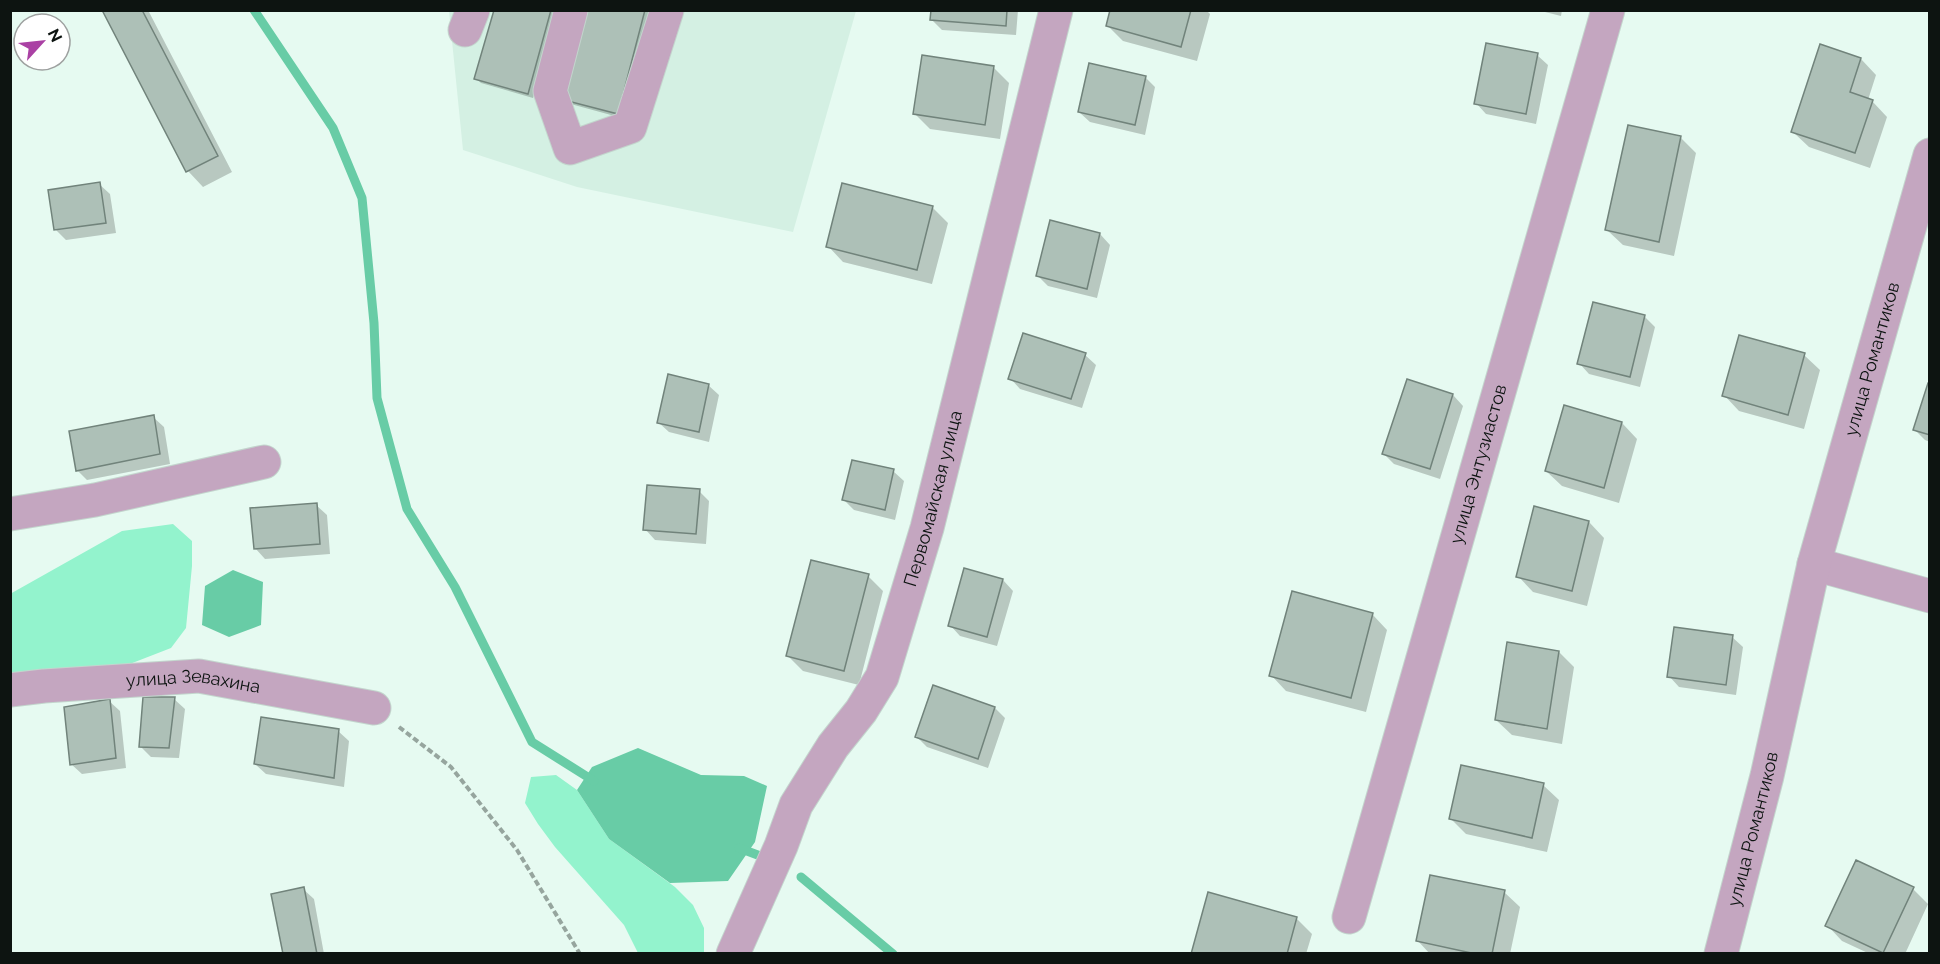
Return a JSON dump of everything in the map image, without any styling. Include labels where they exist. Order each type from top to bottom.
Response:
[{"type":"street","points":[[571,10],[550,91],[570,148],[630,127],[667,10]]},
{"type":"street","name":"Первомайская улица","points":[[733,954],[781,846],[796,805],[833,746],[861,711],[882,677],[927,528],[1056,10]]},
{"type":"street","name":"улица Энтузиастов","points":[[1348,917],[1608,10]]},
{"type":"street","name":"улица Романтиков","points":[[1721,954],[1767,776],[1815,564],[1929,155]]},
{"type":"street","points":[[10,514],[96,500],[264,462]]},
{"type":"street","points":[[1815,564],[1929,596]]},
{"type":"street","name":"улица Зевахина","points":[[10,690],[199,676],[374,708]]},
{"type":"path","points":[[374,708],[451,767],[517,850],[580,954]]},
{"type":"shaded area","points":[[449,11],[856,11],[793,232],[577,187],[463,150]]},
{"type":"shaded area","points":[[173,524],[192,541],[192,566],[186,628],[171,648],[122,667],[11,683],[10,594],[122,531]]},
{"type":"shaded area","points":[[233,570],[263,582],[261,625],[229,637],[202,625],[205,586]]},
{"type":"shaded area","points":[[638,748],[701,775],[744,776],[767,786],[755,842],[728,881],[670,883],[609,839],[577,790],[592,767]]},
{"type":"shaded area","points":[[556,775],[577,790],[609,839],[675,887],[693,905],[704,928],[704,953],[638,953],[624,925],[555,847],[525,803],[531,777]]},
{"type":"building","points":[[102,10],[142,10],[218,156],[186,172]]},
{"type":"building","points":[[494,10],[551,10],[528,94],[474,79]]},
{"type":"building","points":[[584,10],[645,10],[618,114],[560,99]]},
{"type":"building","points":[[931,10],[1007,10],[1006,26],[930,20]]},
{"type":"building","points":[[1110,10],[1191,10],[1181,47],[1106,26]]},
{"type":"building","points":[[1486,43],[1538,53],[1526,114],[1474,104]]},
{"type":"building","points":[[1820,44],[1861,58],[1850,92],[1873,100],[1855,153],[1791,132]]},
{"type":"building","points":[[922,55],[994,66],[985,125],[913,114]]},
{"type":"building","points":[[1089,63],[1146,76],[1135,125],[1078,112]]},
{"type":"building","points":[[1628,125],[1681,136],[1659,242],[1605,230]]},
{"type":"building","points":[[100,182],[106,223],[54,230],[48,190]]},
{"type":"building","points":[[842,183],[933,206],[917,270],[826,247]]},
{"type":"building","points":[[1050,220],[1100,233],[1087,289],[1036,276]]},
{"type":"building","points":[[1593,302],[1645,315],[1630,377],[1577,364]]},
{"type":"building","points":[[1023,333],[1086,353],[1071,399],[1008,379]]},
{"type":"building","points":[[1739,335],[1805,353],[1788,415],[1722,396]]},
{"type":"building","points":[[668,374],[709,384],[699,432],[657,423]]},
{"type":"building","points":[[1407,379],[1453,394],[1430,469],[1382,454]]},
{"type":"building","points":[[1928,383],[1930,383],[1930,435],[1913,430]]},
{"type":"building","points":[[1564,405],[1622,422],[1604,488],[1545,471]]},
{"type":"building","points":[[154,415],[160,454],[76,471],[69,431]]},
{"type":"building","points":[[852,460],[894,469],[885,510],[842,500]]},
{"type":"building","points":[[647,485],[700,489],[696,534],[643,530]]},
{"type":"building","points":[[317,503],[320,544],[254,549],[250,508]]},
{"type":"building","points":[[1534,506],[1589,521],[1572,591],[1516,577]]},
{"type":"building","points":[[811,560],[869,574],[844,671],[786,656]]},
{"type":"building","points":[[964,568],[1003,579],[987,637],[948,626]]},
{"type":"building","points":[[1292,591],[1373,613],[1351,698],[1269,676]]},
{"type":"building","points":[[1674,627],[1733,635],[1726,685],[1667,677]]},
{"type":"building","points":[[1507,642],[1559,651],[1547,729],[1495,720]]},
{"type":"building","points":[[933,685],[995,707],[978,759],[915,737]]},
{"type":"building","points":[[143,697],[175,697],[169,748],[139,747]]},
{"type":"building","points":[[110,699],[116,758],[70,765],[64,707]]},
{"type":"building","points":[[261,717],[339,729],[334,778],[254,764]]},
{"type":"building","points":[[1461,765],[1544,783],[1532,838],[1449,819]]},
{"type":"building","points":[[1856,860],[1914,887],[1883,953],[1825,926]]},
{"type":"building","points":[[1430,875],[1505,890],[1492,954],[1476,954],[1416,941]]},
{"type":"building","points":[[304,887],[317,954],[283,954],[271,894]]},
{"type":"building","points":[[1208,892],[1297,917],[1287,954],[1191,954]]},
{"type":"waterway","points":[[254,10],[333,128],[362,198],[374,323],[377,398],[407,509],[455,587],[532,742],[594,781]]},
{"type":"waterway","points":[[739,848],[763,857]]},
{"type":"waterway","points":[[801,877],[893,954]]}]
